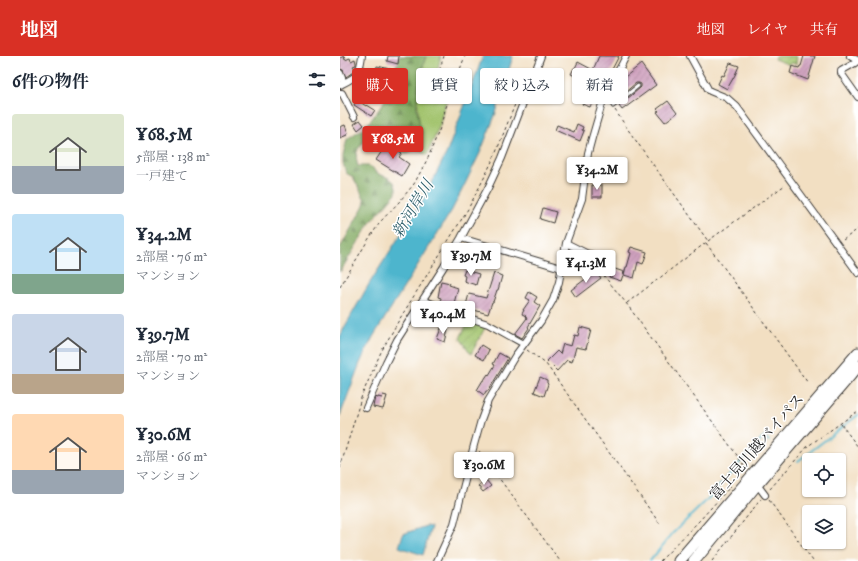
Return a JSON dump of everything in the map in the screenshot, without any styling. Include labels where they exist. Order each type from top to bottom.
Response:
[{"type":"highway","name":"富士見川越バイパス","points":[[694,561],[754,480],[858,353]]},
{"type":"highway","name":"富士見川越バイパス","points":[[679,561],[858,366]]},
{"type":"street","points":[[340,73],[342,84],[352,79],[360,70],[362,56]]},
{"type":"street","points":[[366,408],[386,362],[398,340],[481,203],[498,168],[541,56]]},
{"type":"street","points":[[437,561],[454,524],[474,445],[488,401],[505,371],[541,321],[554,300],[562,268],[566,243],[582,200],[588,153],[604,97],[626,56]]},
{"type":"street","points":[[690,56],[710,92],[726,98],[737,107],[858,272]]},
{"type":"street","points":[[850,56],[858,60],[840,73],[858,97]]},
{"type":"street","points":[[340,93],[342,93],[354,117]]},
{"type":"street","points":[[461,238],[562,268]]},
{"type":"street","points":[[566,243],[586,252],[609,259]]},
{"type":"street","points":[[423,300],[457,314],[488,324],[523,345]]},
{"type":"street","points":[[754,480],[765,495]]},
{"type":"lane","points":[[613,106],[638,86]]},
{"type":"path","points":[[440,68],[444,56]]},
{"type":"path","points":[[460,68],[465,56]]},
{"type":"path","points":[[340,287],[381,221],[414,184],[428,158],[440,128],[447,104]]},
{"type":"path","points":[[340,468],[362,395],[381,352],[399,320],[468,209],[484,178],[515,104]]},
{"type":"path","points":[[613,106],[629,132],[808,383]]},
{"type":"path","points":[[626,303],[791,181]]},
{"type":"path","points":[[838,244],[858,229]]},
{"type":"path","points":[[586,252],[626,303],[745,467]]},
{"type":"path","points":[[523,345],[546,364],[660,524]]},
{"type":"path","points":[[712,561],[798,456],[808,446],[858,412]]},
{"type":"path","points":[[842,424],[858,447]]},
{"type":"path","points":[[474,445],[560,561]]},
{"type":"path","points":[[765,495],[813,561]]},
{"type":"green space","points":[[399,56],[426,56],[422,68],[416,68],[416,104],[421,140],[420,143],[408,154],[388,141],[379,141],[372,135],[359,148],[356,156],[358,166],[369,166],[373,168],[376,173],[389,178],[394,182],[396,193],[370,223],[340,272],[340,248],[365,202],[353,177],[346,173],[343,163],[347,139],[365,128],[383,104],[408,104],[408,68],[396,68]]},
{"type":"green space","points":[[426,56],[441,56],[438,68],[423,68]]},
{"type":"green space","points":[[775,56],[797,56],[796,64],[791,63],[790,65],[774,59]]},
{"type":"green space","points":[[418,104],[445,104],[440,125],[427,155],[415,147],[420,143],[421,139]]},
{"type":"green space","points":[[469,320],[486,326],[471,354],[460,338]]},
{"type":"water","points":[[483,56],[513,56],[509,68],[480,68],[480,104],[499,104],[480,153],[452,210],[373,337],[360,363],[340,416],[340,337],[369,284],[424,198],[447,152],[465,104],[472,104],[472,85]]},
{"type":"water","points":[[426,526],[431,527],[423,555],[399,547],[403,534]]},
{"type":"building","points":[[344,56],[345,60],[350,58],[351,61],[355,59],[356,65],[353,66],[354,68],[352,68],[352,73],[346,77],[343,70],[340,69],[340,58]]},
{"type":"building","points":[[388,56],[399,56],[398,64],[387,61]]},
{"type":"building","points":[[599,56],[619,56],[613,68],[594,68]]},
{"type":"building","points":[[804,56],[815,56],[808,80],[790,73],[792,66],[799,68],[801,66]]},
{"type":"building","points":[[578,62],[589,68],[575,68]]},
{"type":"building","points":[[730,63],[739,66],[727,89],[718,84],[722,75],[724,76]]},
{"type":"building","points":[[641,64],[656,85],[622,110],[619,106],[621,104],[628,104],[628,98],[641,87],[641,84],[636,83],[628,90],[628,75]]},
{"type":"building","points":[[668,101],[677,113],[665,122],[657,112],[659,111],[657,109]]},
{"type":"building","points":[[363,104],[375,110],[371,116],[354,105]]},
{"type":"building","points":[[582,104],[591,104],[590,107]]},
{"type":"building","points":[[360,120],[364,125],[358,130],[354,124]]},
{"type":"building","points":[[577,124],[583,127],[582,130],[584,131],[580,141],[555,130],[557,125],[574,132]]},
{"type":"building","points":[[345,125],[348,133],[340,138],[340,127]]},
{"type":"building","points":[[389,145],[402,153],[399,157],[409,164],[402,176],[376,160],[384,148],[386,150]]},
{"type":"building","points":[[592,185],[602,185],[602,197],[592,197]]},
{"type":"building","points":[[543,208],[556,212],[553,223],[540,219]]},
{"type":"building","points":[[631,247],[647,252],[643,264],[638,262],[634,278],[624,275],[631,253],[629,252]]},
{"type":"building","points":[[612,268],[624,272],[621,281],[609,277]]},
{"type":"building","points":[[465,270],[479,274],[476,285],[464,281],[465,276],[463,275]]},
{"type":"building","points":[[494,273],[502,276],[488,314],[474,310],[473,314],[467,313],[469,306],[466,305],[469,294],[486,298]]},
{"type":"building","points":[[597,273],[601,278],[576,297],[571,290],[592,274]]},
{"type":"building","points":[[441,281],[450,283],[449,285],[458,288],[453,307],[440,302],[441,298],[438,297]]},
{"type":"building","points":[[529,292],[537,297],[534,302],[540,306],[522,338],[515,334],[527,318],[522,314],[530,300],[526,298]]},
{"type":"building","points":[[580,327],[591,330],[586,349],[576,347],[572,362],[567,360],[557,371],[547,361],[557,351],[560,354],[563,344],[571,346],[574,335],[578,336]]},
{"type":"building","points":[[441,328],[448,330],[445,342],[437,339]]},
{"type":"building","points":[[481,345],[489,350],[484,360],[475,355]]},
{"type":"building","points":[[499,353],[508,358],[484,395],[477,390],[495,365],[493,364]]},
{"type":"building","points":[[540,377],[547,380],[548,384],[544,396],[534,392]]},
{"type":"building","points":[[383,395],[387,396],[383,409],[373,407],[375,397],[382,398]]},
{"type":"building","points":[[485,466],[491,473],[485,478],[479,470]]},
{"type":"building","points":[[486,480],[491,486],[483,492],[478,486]]},
{"type":"waterway","points":[[798,461],[858,415]]},
{"type":"waterway","points":[[650,561],[672,534],[706,501],[764,437],[769,441]]},
{"type":"water label","name":"新河岸川","points":[[413,209]]}]
